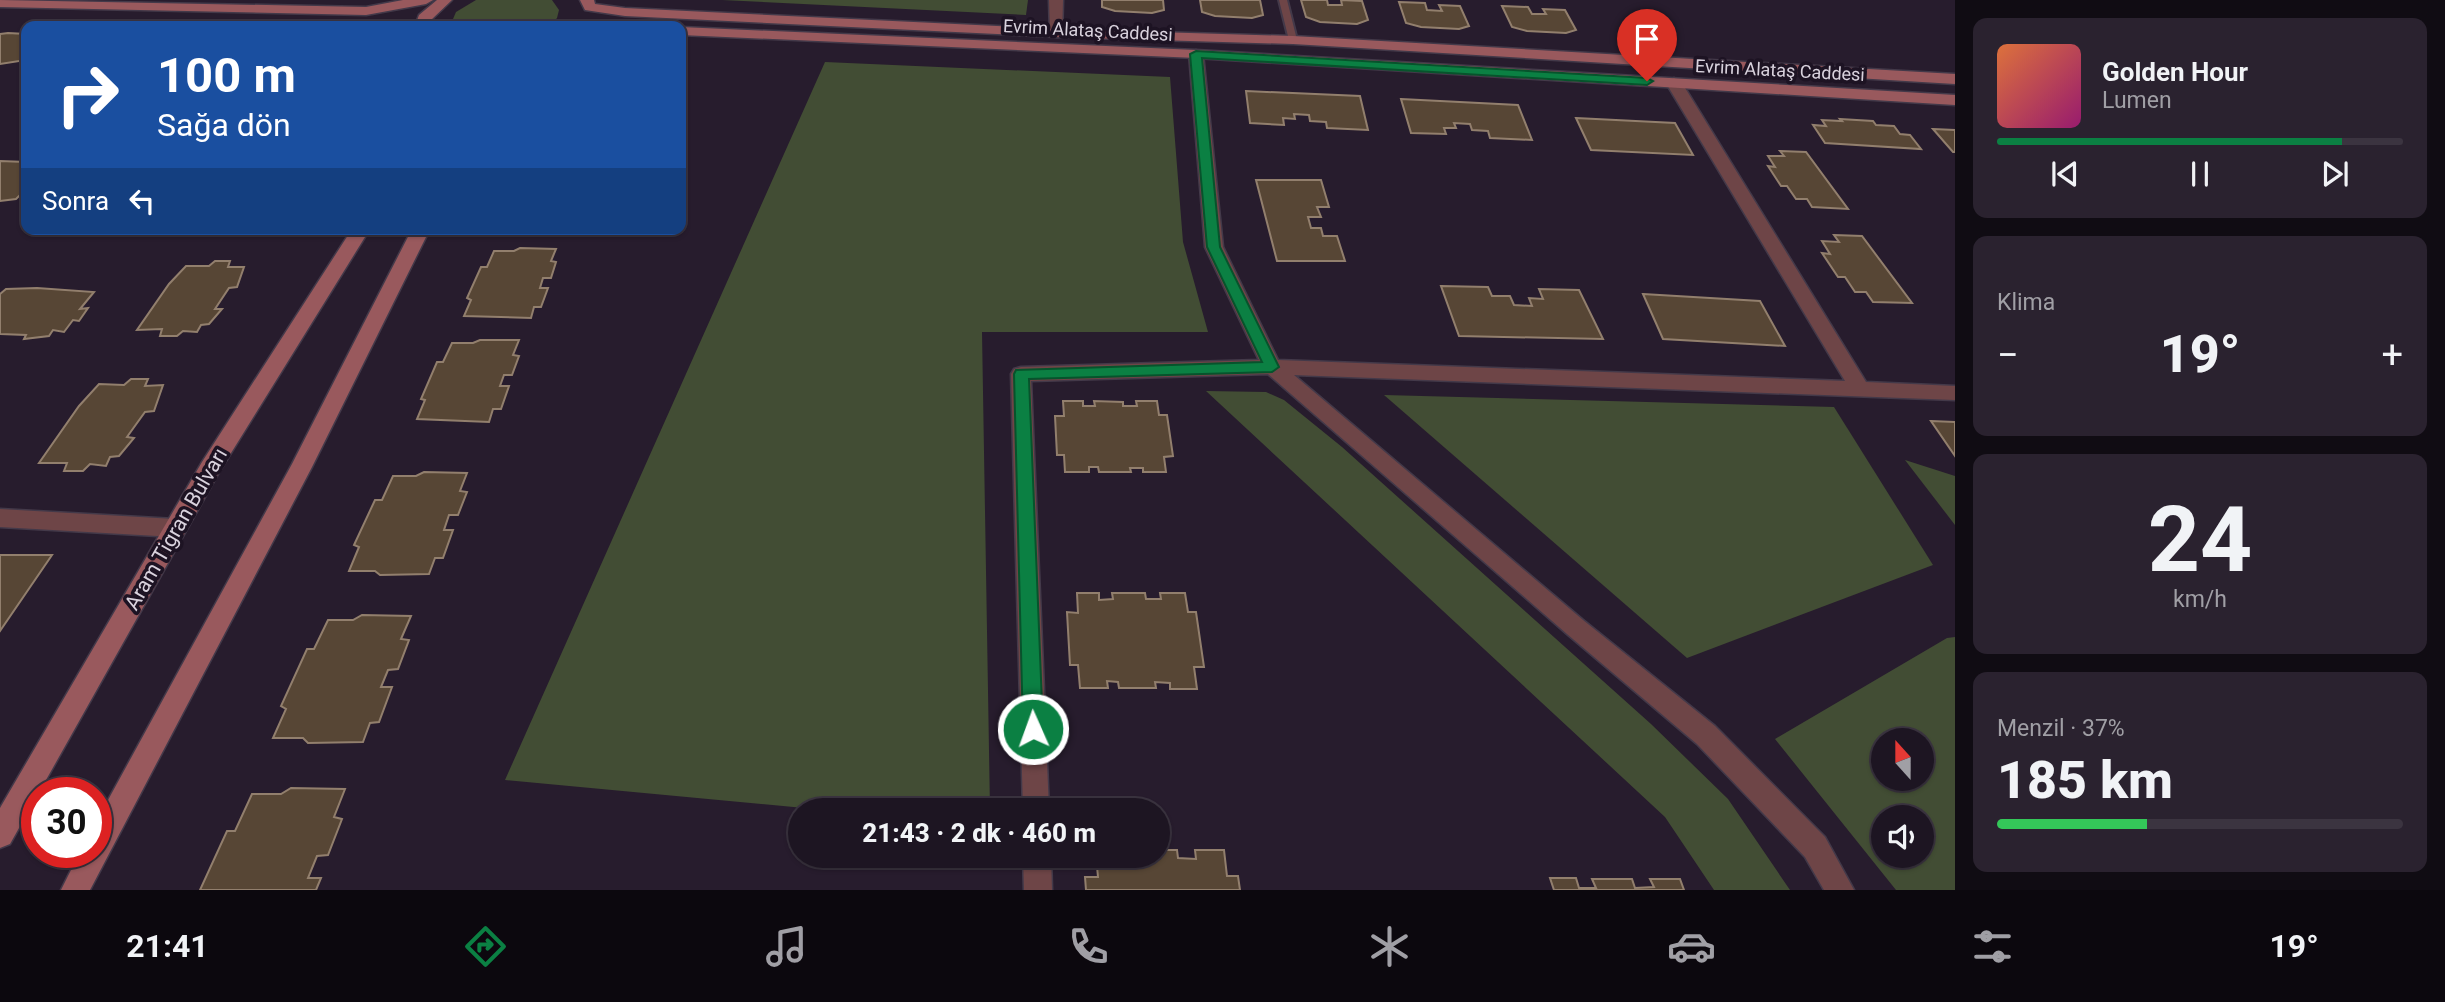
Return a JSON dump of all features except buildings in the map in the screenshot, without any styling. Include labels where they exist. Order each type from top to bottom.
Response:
[{"type":"main road","points":[[0,3],[366,11],[426,0]]},
{"type":"main road","points":[[424,21],[445,0]]},
{"type":"main road","points":[[586,21],[590,10],[587,0]]},
{"type":"main road","points":[[587,0],[590,7],[625,12],[1057,33],[1293,40],[1955,79]]},
{"type":"main road","points":[[0,13],[332,21]]},
{"type":"main road","name":"Evrim Alataş Caddesi","points":[[686,32],[1196,54],[1955,100]]},
{"type":"main road","name":"Aram Tigran Bulvarı","points":[[0,834],[175,528],[356,235]]},
{"type":"main road","points":[[112,821],[302,467],[418,235]]},
{"type":"main road","points":[[75,890],[87,868]]},
{"type":"street","points":[[1056,0],[1057,33]]},
{"type":"street","points":[[1196,54],[1214,247],[1272,367],[1574,627],[1706,735],[1815,847],[1840,890]]},
{"type":"street","points":[[1674,83],[1860,389]]},
{"type":"street","points":[[1036,798],[1021,374],[1272,367],[1955,393]]},
{"type":"street","points":[[0,518],[175,528]]},
{"type":"street","points":[[1037,868],[1038,890]]},
{"type":"lane","points":[[1283,0],[1293,40]]},
{"type":"green space","points":[[476,0],[552,0],[559,10],[554,21],[452,21],[456,12]]},
{"type":"green space","points":[[722,0],[1028,0],[1026,15]]},
{"type":"green space","points":[[825,62],[1170,77],[1183,242],[1208,332],[982,332],[990,798],[788,798],[788,807],[505,780]]},
{"type":"green space","points":[[1206,391],[1266,392],[1284,400],[1342,447],[1651,724],[1728,799],[1790,890],[1714,890],[1665,817]]},
{"type":"green space","points":[[1384,395],[1834,407],[1933,565],[1687,658]]},
{"type":"green space","points":[[1905,460],[1955,476],[1955,525]]},
{"type":"green space","points":[[1955,637],[1955,890],[1896,890],[1878,868],[1934,868],[1934,805],[1871,805],[1871,859],[1775,739],[1947,638]]},
{"type":"route","points":[[1033,729],[1021,374],[1272,367],[1214,247],[1196,54],[1647,81]]}]
